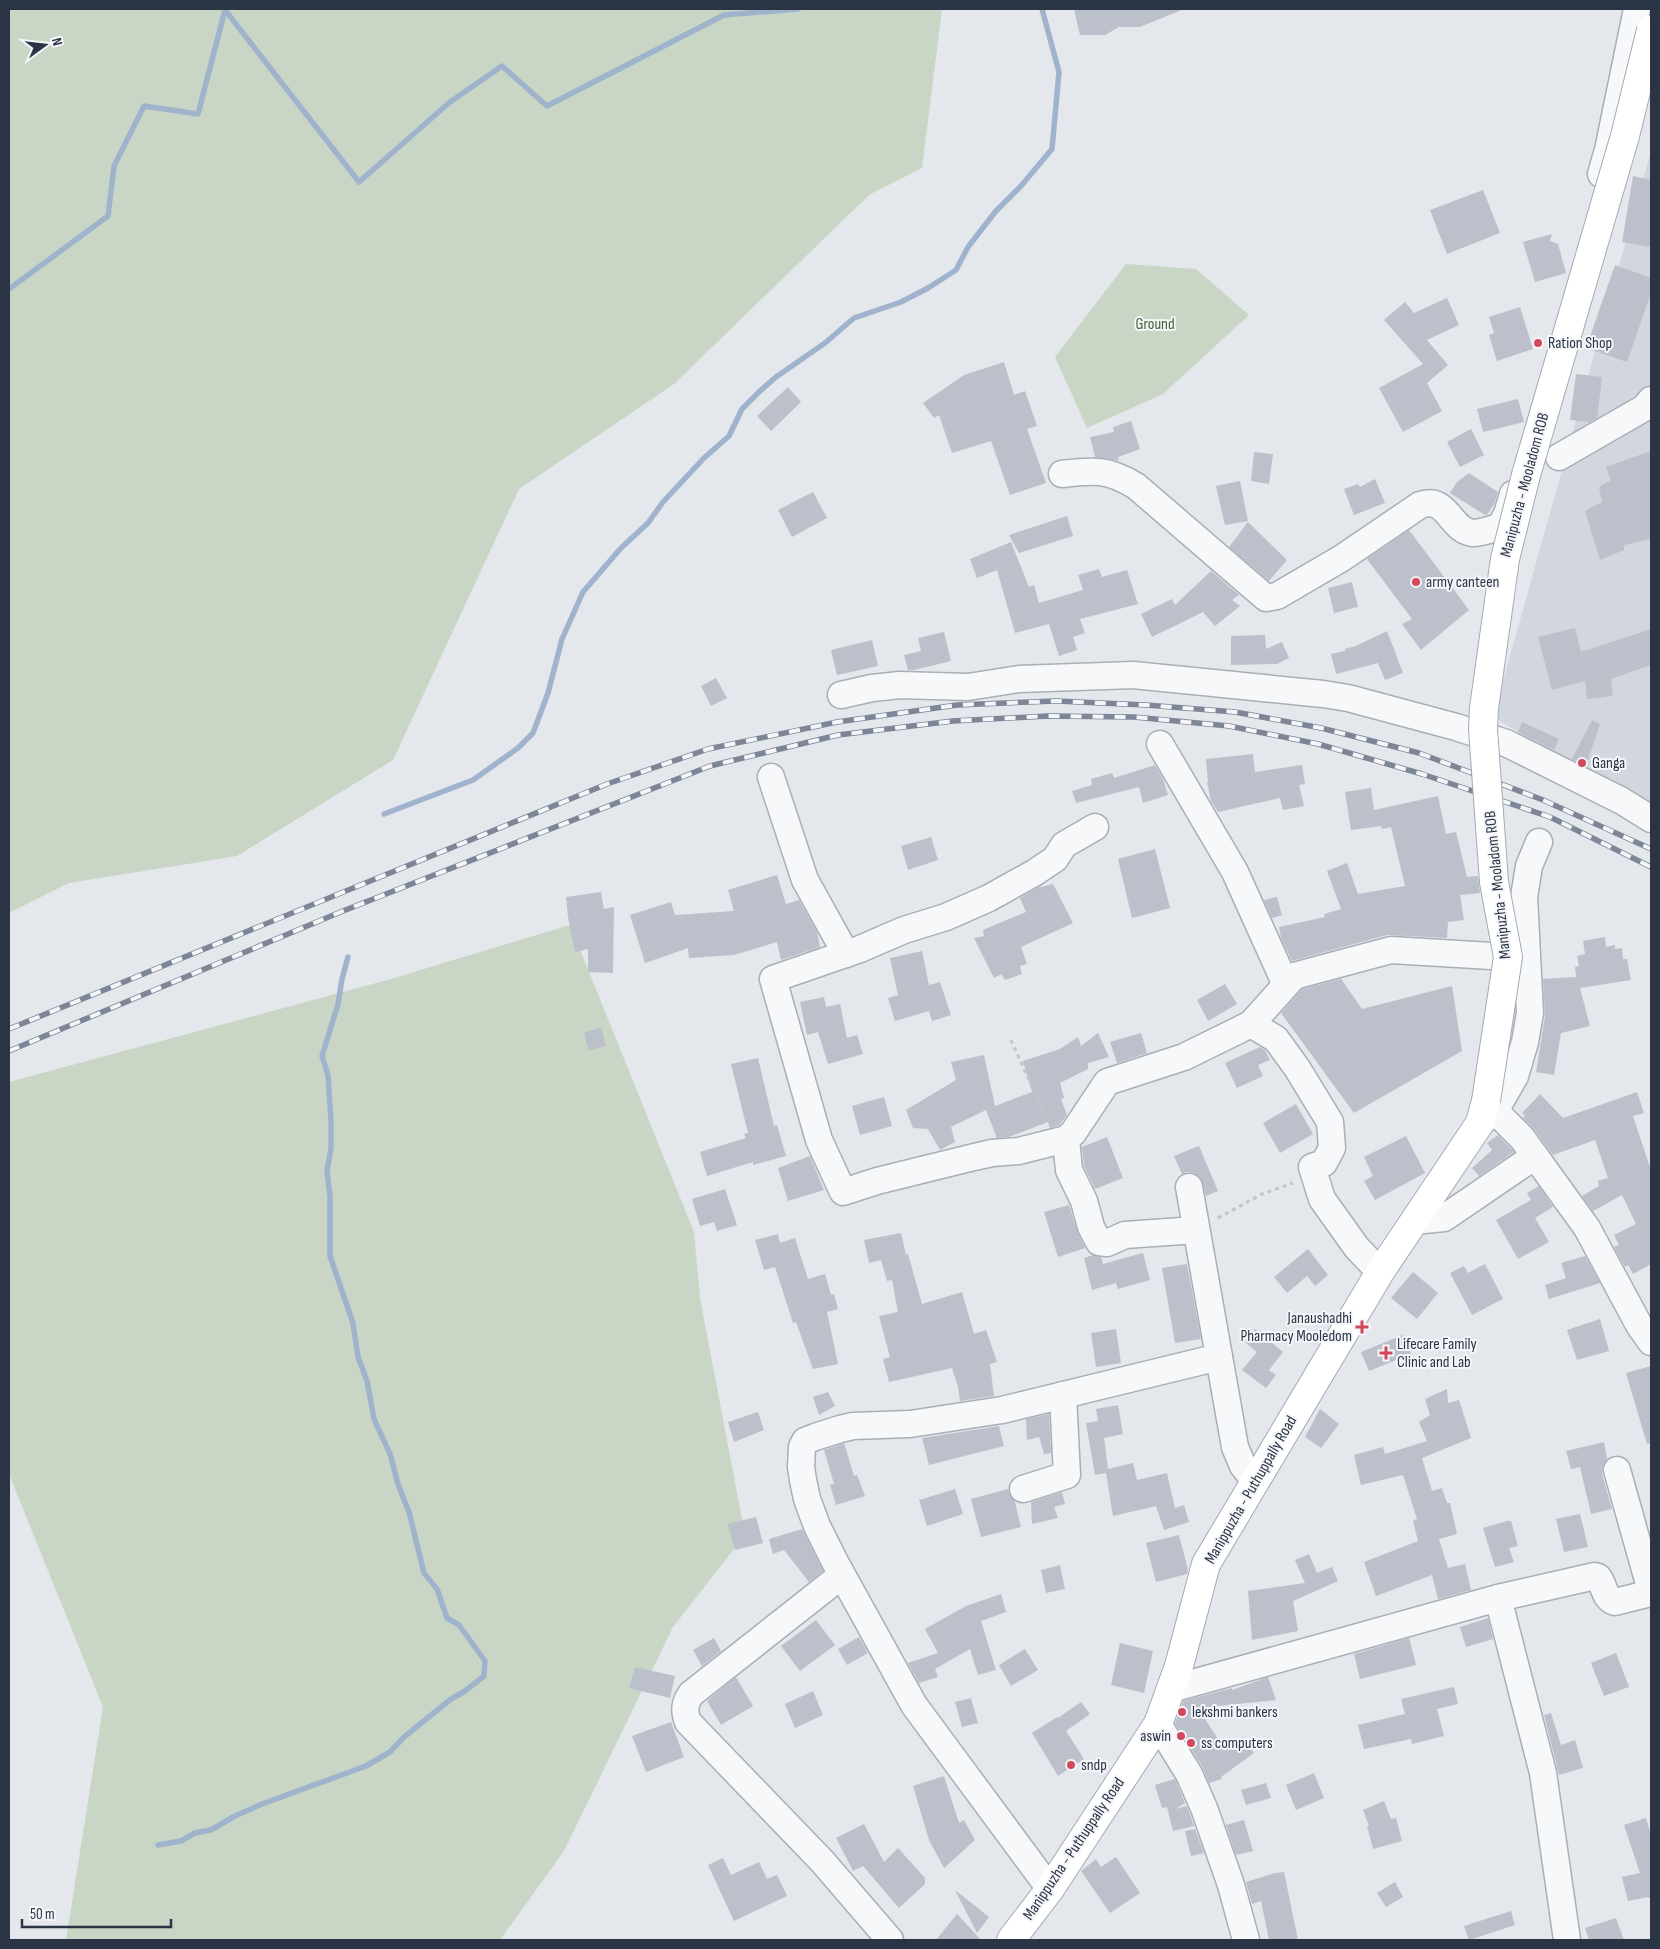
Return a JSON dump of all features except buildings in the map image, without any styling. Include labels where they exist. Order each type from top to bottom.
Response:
[{"type":"main road","name":"Manipuzha - Mooladom ROB","points":[[1487,1112],[1508,957],[1494,882],[1483,729],[1484,708],[1505,559],[1526,475],[1624,136],[1651,30]]},
{"type":"main road","name":"Manippuzha - Puthuppally Road","points":[[1010,1940],[1050,1889],[1158,1724],[1179,1666],[1206,1564],[1380,1272],[1487,1112]]},
{"type":"street","points":[[1062,474],[1099,471],[1112,474],[1136,486],[1266,598],[1277,596],[1326,567],[1420,505],[1427,503],[1441,506],[1465,530],[1473,533],[1500,526],[1507,514],[1608,150],[1637,9]]},
{"type":"street","points":[[1560,457],[1644,408],[1651,400]]},
{"type":"street","points":[[840,695],[872,688],[900,685],[968,687],[1019,679],[1133,675],[1323,694],[1348,698],[1456,727],[1506,743],[1622,801],[1651,819]]},
{"type":"street","points":[[1160,744],[1235,872],[1286,985]]},
{"type":"street","points":[[771,777],[805,880],[846,954]]},
{"type":"street","points":[[1095,827],[1064,845],[1055,859],[988,898],[946,917],[904,930],[846,954],[773,979],[819,1140],[843,1192],[877,1181],[970,1158],[992,1153],[1019,1151],[1066,1139],[1073,1133],[1107,1082],[1184,1057],[1251,1024],[1294,976],[1391,950],[1508,957]]},
{"type":"street","points":[[1539,842],[1529,866],[1524,897],[1530,1013],[1525,1042],[1514,1076],[1487,1112],[1522,1138],[1587,1228],[1639,1325],[1651,1342]]},
{"type":"street","points":[[1251,1024],[1276,1039],[1297,1068],[1330,1122],[1332,1148],[1324,1163],[1312,1167],[1322,1199],[1357,1248],[1380,1272]]},
{"type":"street","points":[[1066,1139],[1069,1170],[1084,1201],[1091,1227],[1099,1242],[1107,1243],[1125,1235],[1196,1227]]},
{"type":"street","points":[[1414,1221],[1444,1218],[1535,1156]]},
{"type":"street","points":[[1189,1187],[1235,1447],[1243,1466],[1255,1481]]},
{"type":"street","points":[[1050,1889],[914,1704],[820,1532],[807,1499],[801,1466],[802,1447],[805,1441],[814,1437],[854,1426],[910,1424],[1002,1410],[1219,1357]]},
{"type":"street","points":[[1023,1489],[1068,1475],[1063,1395]]},
{"type":"street","points":[[1170,1689],[1498,1598],[1595,1576],[1598,1576],[1601,1580],[1607,1597],[1614,1602],[1651,1592],[1617,1470]]},
{"type":"street","points":[[842,1575],[691,1694],[685,1707],[686,1715],[688,1722],[836,1875],[890,1940]]},
{"type":"street","points":[[1498,1598],[1543,1773],[1567,1940]]},
{"type":"street","points":[[1158,1724],[1189,1774],[1204,1808],[1231,1885],[1246,1940]]},
{"type":"path","points":[[1011,1040],[1042,1109],[1066,1139]]},
{"type":"path","points":[[1196,1227],[1236,1210],[1262,1194],[1315,1174]]},
{"type":"shaded area","points":[[1651,151],[1651,812],[1493,717]]},
{"type":"green space","points":[[9,9],[942,9],[922,168],[869,195],[674,384],[519,489],[393,760],[237,856],[69,883],[9,913]]},
{"type":"green space","name":"Ground","points":[[1126,264],[1196,269],[1249,315],[1163,394],[1087,428],[1055,357]]},
{"type":"green space","points":[[570,925],[694,1232],[700,1298],[745,1535],[673,1627],[564,1851],[500,1940],[66,1940],[103,1707],[9,1474],[9,1082],[391,979]]},
{"type":"waterway","points":[[9,289],[108,216],[114,166],[144,106],[198,114],[225,10],[359,182],[450,102],[502,66],[547,106],[724,15],[798,9]]},
{"type":"waterway","points":[[384,814],[473,780],[518,748],[533,733],[548,693],[562,639],[583,592],[621,548],[648,523],[663,502],[704,458],[729,436],[742,409],[760,391],[776,377],[825,343],[854,318],[901,302],[956,270],[968,247],[996,211],[1021,186],[1052,149],[1059,72],[1042,9]]},
{"type":"waterway","points":[[158,1845],[181,1841],[195,1833],[211,1830],[235,1816],[262,1804],[366,1766],[390,1752],[404,1737],[451,1699],[484,1676],[485,1661],[459,1625],[447,1618],[437,1589],[424,1573],[409,1512],[398,1484],[390,1454],[374,1419],[367,1381],[358,1357],[353,1323],[330,1256],[330,1197],[327,1170],[331,1149],[331,1121],[328,1075],[322,1056],[338,1004],[348,957]]},
{"type":"railway","points":[[9,1029],[607,784],[708,749],[837,722],[957,705],[1056,701],[1146,705],[1235,712],[1321,728],[1419,753],[1543,800],[1651,849]]},
{"type":"railway","points":[[9,1051],[343,911],[710,766],[838,735],[953,721],[1048,716],[1134,717],[1229,726],[1318,744],[1422,774],[1550,817],[1651,867]]},
{"type":"place","name":"Ration Shop","points":[[1538,343]]},
{"type":"place","name":"army canteen","points":[[1416,582]]},
{"type":"place","name":"Ganga","points":[[1582,763]]},
{"type":"place","name":"Janaushadhi Pharmacy Mooledom","points":[[1362,1327]]},
{"type":"place","name":"Lifecare Family Clinic and Lab","points":[[1386,1353]]},
{"type":"place","name":"lekshmi bankers","points":[[1182,1712]]},
{"type":"place","name":"aswin","points":[[1181,1736]]},
{"type":"place","name":"ss computers","points":[[1191,1743]]},
{"type":"place","name":"sndp","points":[[1071,1765]]}]
